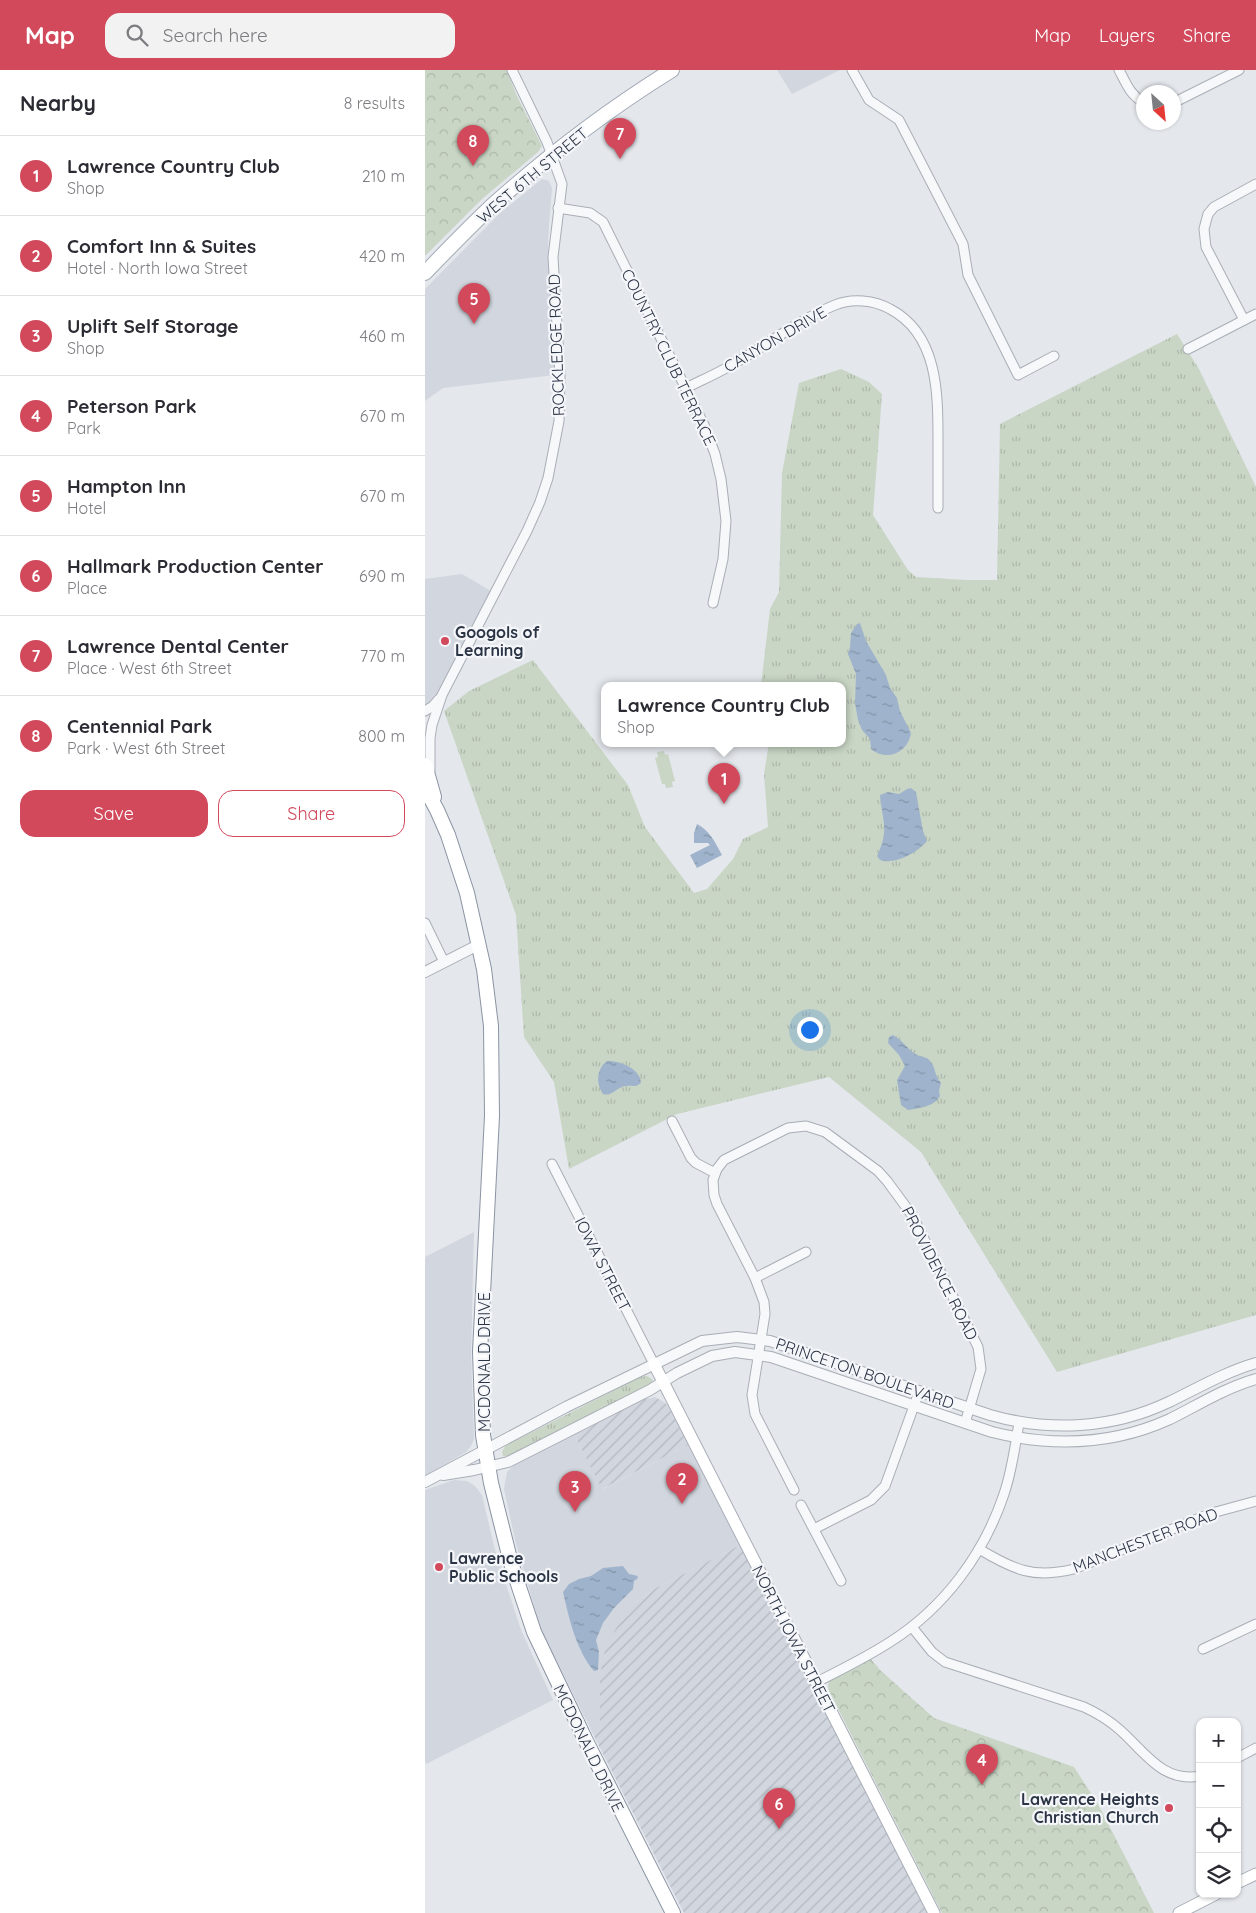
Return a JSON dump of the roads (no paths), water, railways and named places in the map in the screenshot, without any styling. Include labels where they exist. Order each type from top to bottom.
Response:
[{"type":"main road","name":"WEST 6TH STREET","points":[[425,273],[490,208],[552,155],[609,112],[672,70]]},
{"type":"main road","name":"MCDONALD DRIVE","points":[[425,765],[428,784],[462,875],[479,944],[488,992],[493,1065],[489,1190],[480,1336],[481,1402],[485,1449],[489,1468],[511,1563],[534,1632],[585,1739],[673,1913]]},
{"type":"main road","name":"NORTH IOWA STREET","points":[[654,1364],[934,1913]]},
{"type":"main road","points":[[1241,1881],[1256,1874]]},
{"type":"main road","points":[[1179,1913],[1208,1898]]},
{"type":"street","name":"ROCKLEDGE ROAD","points":[[442,695],[527,531],[549,478],[557,435],[560,392],[553,257],[562,184],[552,155],[512,70]]},
{"type":"street","points":[[853,70],[869,100],[899,120],[963,244],[967,275],[1019,375],[1054,356]]},
{"type":"street","points":[[1119,70],[1129,89],[1136,97]]},
{"type":"street","points":[[1181,99],[1239,70]]},
{"type":"street","points":[[1244,320],[1206,247],[1204,229],[1213,208],[1256,184]]},
{"type":"street","name":"COUNTRY CLUB TERRACE","points":[[558,208],[589,213],[597,216],[603,222],[705,427],[715,454],[725,500],[725,542],[713,602]]},
{"type":"street","name":"CANYON DRIVE","points":[[686,388],[739,361],[788,329],[836,305],[851,301],[863,301],[886,306],[903,317],[912,326],[919,336],[933,370],[938,398],[938,508]]},
{"type":"street","points":[[1188,349],[1256,314]]},
{"type":"street","points":[[425,711],[433,706],[442,695]]},
{"type":"street","points":[[428,784],[429,738],[442,695]]},
{"type":"street","points":[[425,923],[444,962]]},
{"type":"street","points":[[425,972],[479,944]]},
{"type":"street","points":[[672,1121],[696,1163],[715,1173],[713,1187],[717,1204],[755,1278],[764,1302],[765,1314],[753,1382],[752,1405],[794,1490]]},
{"type":"street","name":"PROVIDENCE ROAD","points":[[715,1173],[724,1160],[779,1131],[797,1126],[816,1128],[825,1132],[878,1171],[912,1215],[974,1336],[981,1369],[965,1423]]},
{"type":"street","name":"IOWA STREET","points":[[552,1164],[654,1364]]},
{"type":"street","points":[[755,1278],[806,1252]]},
{"type":"street","name":"PRINCETON BOULEVARD","points":[[425,1482],[566,1407],[691,1346],[711,1339],[737,1337],[761,1339],[782,1344],[970,1409],[1019,1423],[1044,1426],[1080,1426],[1123,1418],[1156,1408],[1223,1375],[1256,1364]]},
{"type":"street","name":"PRINCETON BOULEVARD","points":[[437,1476],[503,1464],[650,1390],[677,1373],[712,1356],[735,1352],[771,1357],[914,1407],[1016,1438],[1041,1442],[1071,1442],[1122,1435],[1157,1424],[1229,1389],[1256,1379]]},
{"type":"street","points":[[814,1530],[871,1500],[885,1486],[919,1392]]},
{"type":"street","points":[[817,1682],[868,1655],[912,1627],[939,1602],[965,1571],[979,1550],[1004,1493],[1019,1423]]},
{"type":"street","name":"MANCHESTER ROAD","points":[[979,1550],[1003,1564],[1019,1570],[1037,1574],[1061,1572],[1075,1569],[1212,1513],[1256,1501]]},
{"type":"street","points":[[801,1505],[841,1581]]},
{"type":"street","points":[[1203,1649],[1256,1624]]},
{"type":"street","points":[[912,1627],[932,1652],[945,1662],[1084,1707],[1097,1713],[1119,1729],[1161,1770],[1179,1776],[1196,1776]]},
{"type":"street","points":[[1241,1756],[1256,1748]]},
{"type":"water","points":[[860,623],[866,641],[886,675],[911,733],[906,746],[889,755],[877,753],[871,749],[870,739],[862,730],[858,720],[855,703],[856,674],[848,654],[851,633],[857,624]]},
{"type":"water","points":[[911,788],[916,792],[923,831],[927,841],[918,850],[905,857],[892,861],[880,860],[877,856],[883,839],[884,825],[880,795],[888,792],[899,794]]},
{"type":"water","points":[[697,824],[709,833],[722,855],[697,868],[690,855],[710,845],[708,843],[694,843],[694,833]]},
{"type":"water","points":[[893,1035],[918,1056],[927,1058],[933,1065],[941,1083],[940,1096],[934,1103],[908,1110],[901,1105],[897,1080],[905,1066],[899,1055],[888,1043],[889,1037]]},
{"type":"water","points":[[607,1061],[628,1066],[637,1074],[641,1083],[635,1086],[623,1087],[606,1095],[603,1094],[599,1086],[598,1077],[603,1064]]},
{"type":"water","points":[[623,1566],[629,1574],[638,1576],[634,1581],[633,1589],[614,1608],[603,1623],[596,1640],[599,1652],[598,1670],[594,1671],[578,1644],[563,1592],[569,1584],[591,1576],[603,1568]]},
{"type":"place","name":"Lawrence Dental Center","points":[[620,159]]},
{"type":"place","name":"Centennial Park","points":[[473,166]]},
{"type":"place","name":"Hampton Inn","points":[[474,324]]},
{"type":"place","name":"Googols of Learning","points":[[445,641]]},
{"type":"place","name":"Lawrence Country Club","points":[[724,804]]},
{"type":"place","name":"Comfort Inn & Suites","points":[[682,1504]]},
{"type":"place","name":"Uplift Self Storage","points":[[575,1512]]},
{"type":"place","name":"Lawrence Public Schools","points":[[439,1567]]},
{"type":"place","name":"Peterson Park","points":[[982,1785]]},
{"type":"place","name":"Lawrence Heights Christian Church","points":[[1169,1808]]},
{"type":"place","name":"Hallmark Production Center","points":[[779,1829]]}]
